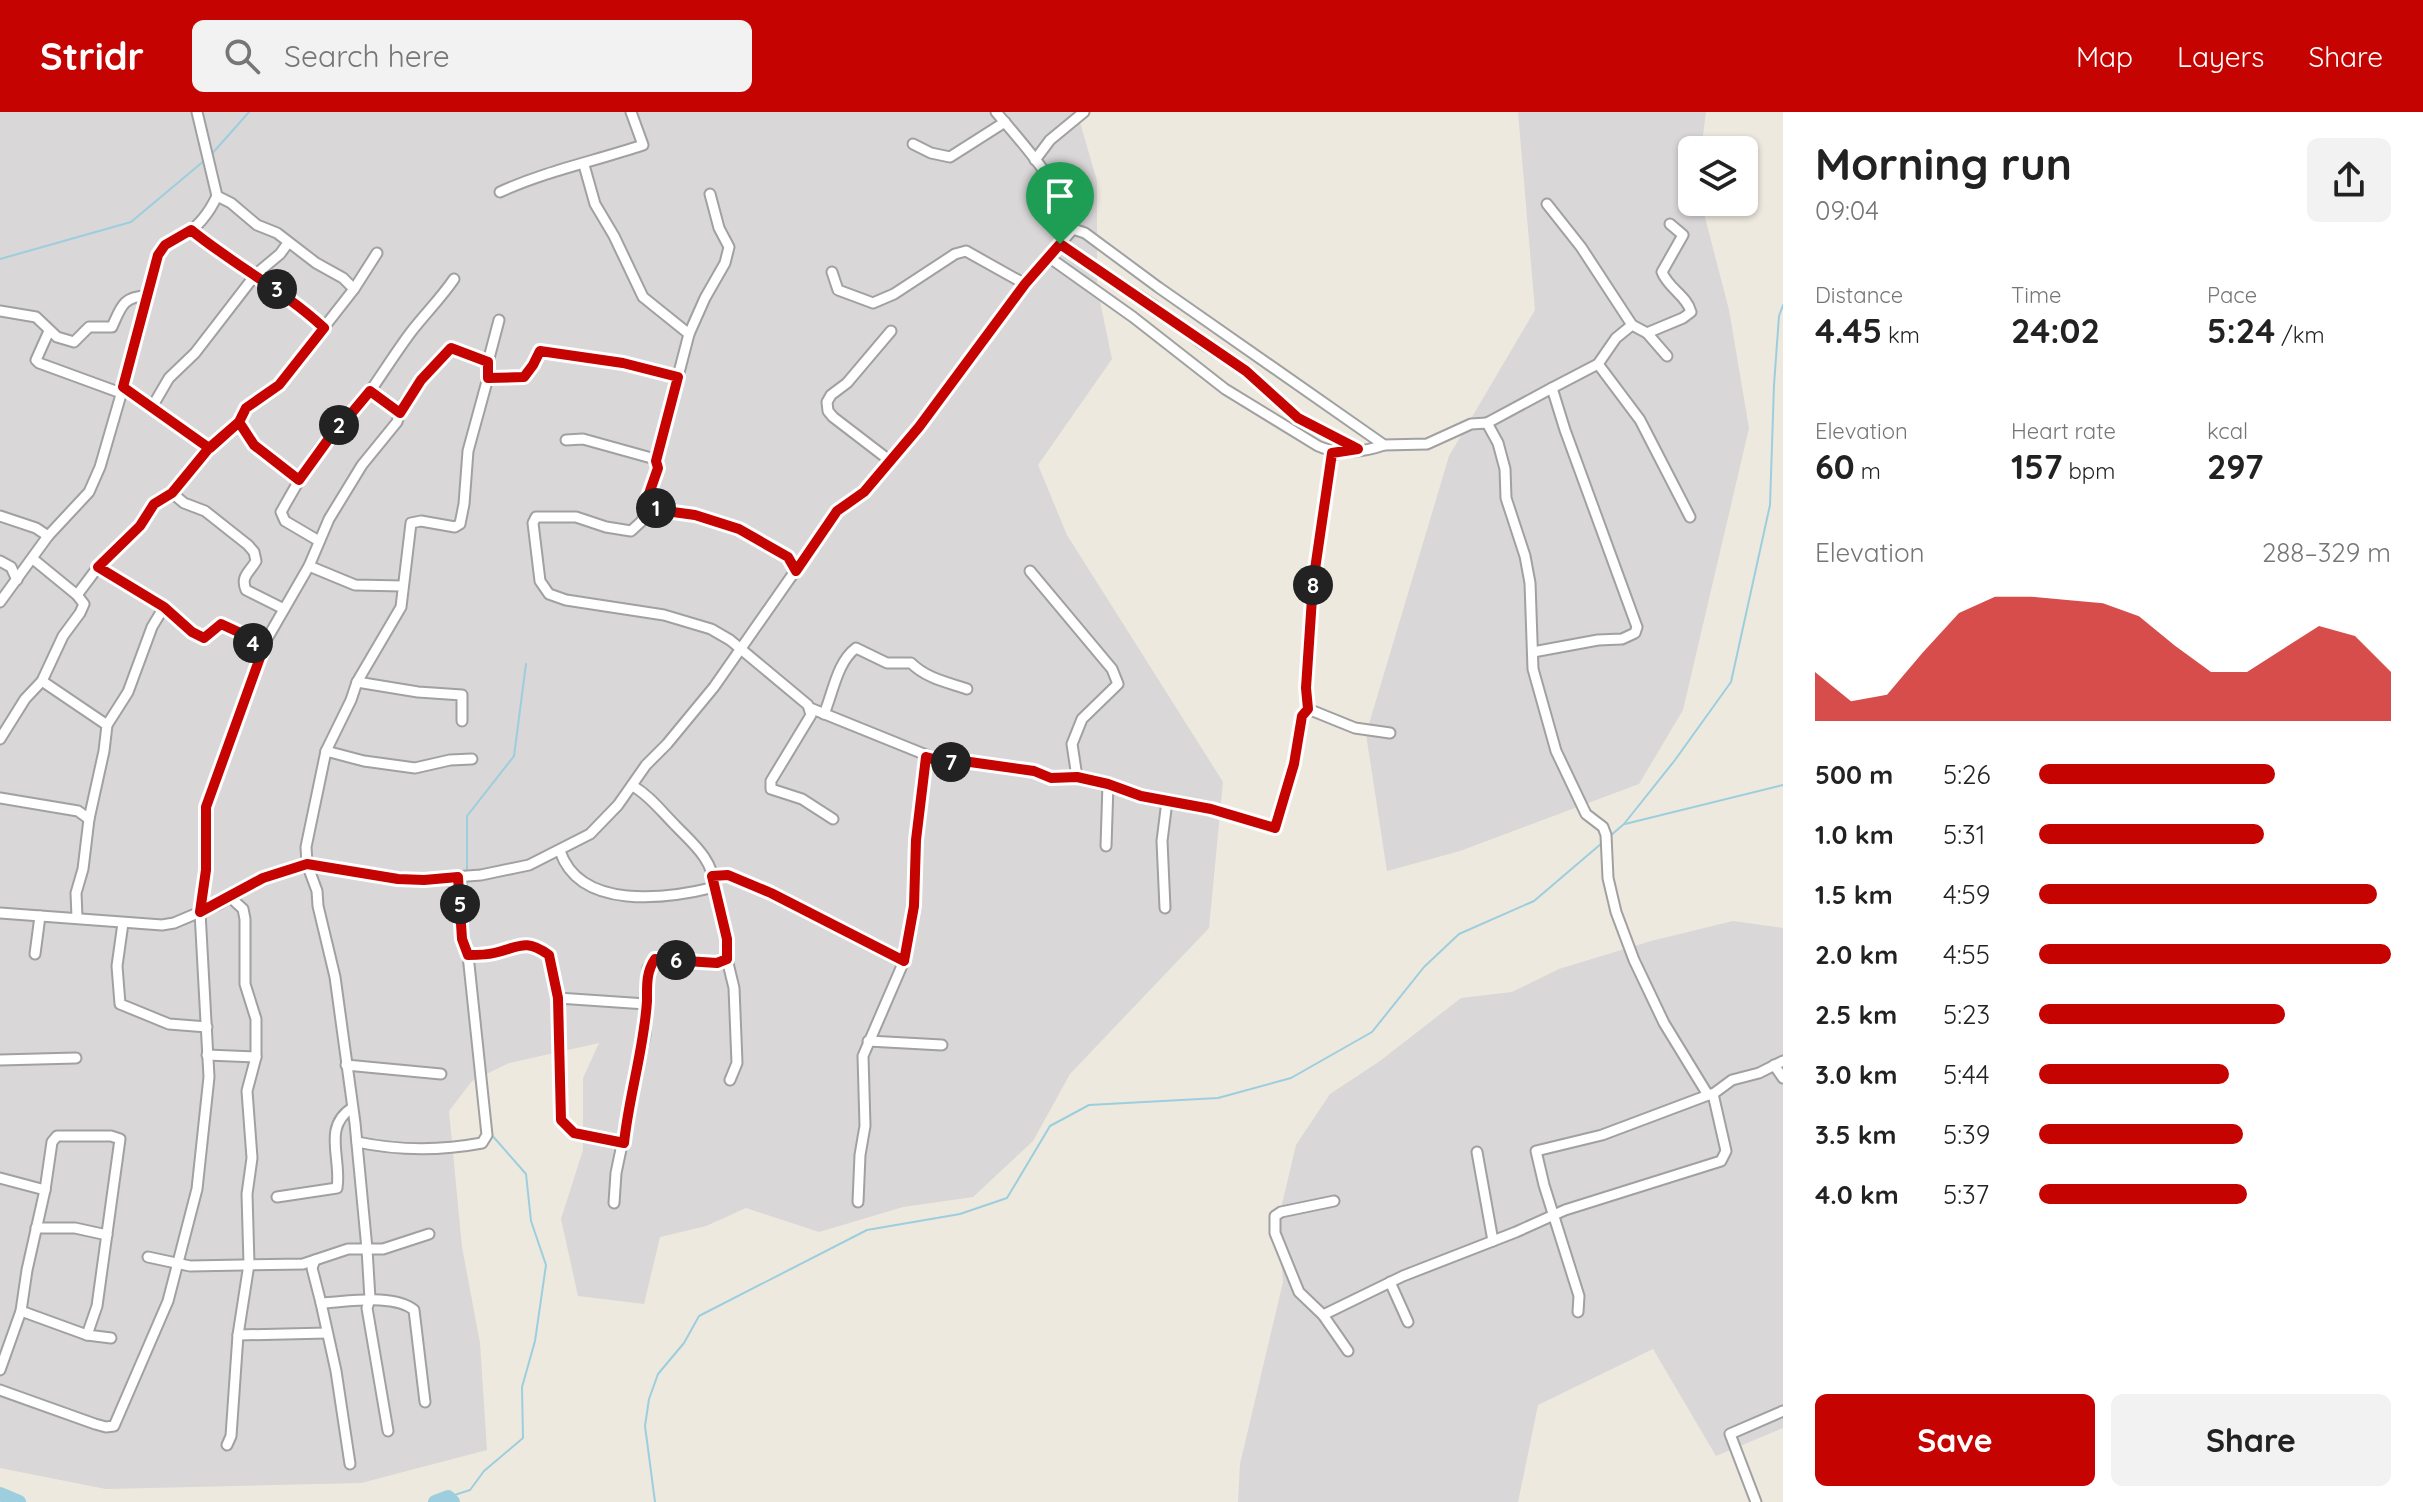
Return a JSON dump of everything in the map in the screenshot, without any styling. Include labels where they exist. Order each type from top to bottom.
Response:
[{"type":"street","points":[[0,602],[48,536],[89,492],[100,467],[160,251],[191,230],[217,196],[197,112]]},
{"type":"street","points":[[500,192],[572,165],[584,165],[643,145],[631,112]]},
{"type":"street","points":[[996,112],[1057,193],[1073,229]]},
{"type":"street","points":[[1035,160],[1050,140],[1084,112]]},
{"type":"street","points":[[913,144],[931,153],[950,157],[1005,122]]},
{"type":"street","points":[[584,165],[595,204],[643,297],[689,334]]},
{"type":"street","points":[[710,194],[719,228],[729,247],[725,263],[689,334],[643,520],[631,531],[576,517],[536,517],[533,539],[540,581],[546,592],[566,600],[664,615],[720,633],[810,708],[926,757],[1034,771],[1051,778],[1077,777],[1141,796],[1211,809],[1275,828],[1294,764],[1302,716],[1308,709],[1306,688],[1313,583],[1332,453]]},
{"type":"street","points":[[217,196],[231,203],[257,225],[277,233],[343,278],[354,289]]},
{"type":"street","points":[[1547,204],[1581,247],[1632,325],[1647,333],[1667,356]]},
{"type":"street","points":[[1647,333],[1691,312],[1689,304],[1665,281],[1662,272],[1683,235],[1670,224]]},
{"type":"street","points":[[0,913],[162,925],[200,912],[263,878],[307,864],[398,879],[458,877],[529,865],[590,834],[606,820],[646,765],[667,744],[741,650],[837,511],[864,492],[942,397],[1025,284],[1073,229]]},
{"type":"street","points":[[1073,229],[1085,233],[1384,445]]},
{"type":"street","points":[[191,230],[217,251],[298,304],[324,328]]},
{"type":"street","points":[[152,407],[169,378],[195,353],[256,274],[288,243]]},
{"type":"street","points":[[1060,244],[1246,371],[1298,418],[1358,449]]},
{"type":"street","points":[[832,272],[838,290],[873,303],[894,294],[955,254],[966,251],[1025,284]]},
{"type":"street","points":[[77,595],[98,567],[140,526],[154,504],[172,493],[209,448],[239,422],[246,408],[279,385],[354,289],[377,253]]},
{"type":"street","points":[[1050,258],[1133,317],[1225,389],[1332,453],[1371,450],[1384,445],[1427,444],[1471,424],[1487,423],[1598,364],[1616,338],[1632,325]]},
{"type":"street","points":[[319,541],[282,518],[281,512],[299,480],[338,426],[370,391],[414,328],[431,311],[454,279]]},
{"type":"street","points":[[0,311],[36,317],[49,331],[67,342],[74,342],[89,327],[112,327],[119,308],[127,299],[147,296]]},
{"type":"street","points":[[388,1431],[367,1308],[370,1299],[367,1249],[357,1142],[335,977],[317,891],[307,864],[306,847],[326,751],[357,682],[401,607],[412,521],[455,527],[460,524],[468,451],[488,378],[488,362],[499,320]]},
{"type":"street","points":[[49,331],[36,360],[39,363],[122,390],[152,407],[209,448]]},
{"type":"street","points":[[889,460],[833,417],[828,411],[827,402],[891,331]]},
{"type":"street","points":[[0,1390],[95,1424],[114,1426],[168,1301],[197,1189],[209,1077],[200,912],[206,870],[206,807],[262,652],[345,492],[397,422],[421,380],[451,348],[488,362]]},
{"type":"street","points":[[488,378],[524,377],[540,351],[623,363],[678,377]]},
{"type":"street","points":[[1598,364],[1640,420],[1690,517]]},
{"type":"street","points":[[1533,652],[1588,641],[1625,638],[1635,633],[1637,627],[1552,388]]},
{"type":"street","points":[[370,391],[400,413]]},
{"type":"street","points":[[239,422],[254,445],[299,480]]},
{"type":"street","points":[[1323,1315],[1390,1282],[1604,1196],[1721,1161],[1726,1151],[1710,1094],[1664,1023],[1634,960],[1616,912],[1608,878],[1603,827],[1586,814],[1556,751],[1533,669],[1530,583],[1525,556],[1506,498],[1505,469],[1498,443],[1487,423]]},
{"type":"street","points":[[566,440],[583,439],[656,461]]},
{"type":"street","points":[[172,493],[184,503],[205,511],[248,545],[256,561],[244,576],[246,590],[284,609]]},
{"type":"street","points":[[644,508],[695,515],[739,529],[788,557],[796,571]]},
{"type":"street","points":[[0,516],[36,528],[48,536]]},
{"type":"street","points":[[0,739],[25,699],[42,681],[63,636],[84,604],[33,559]]},
{"type":"street","points":[[0,561],[11,567],[17,580]]},
{"type":"street","points":[[309,566],[355,585],[403,586]]},
{"type":"street","points":[[98,567],[164,607],[192,632],[204,638],[221,624],[247,636],[262,652]]},
{"type":"street","points":[[1030,571],[1112,669],[1118,684],[1082,719],[1072,744],[1077,777]]},
{"type":"street","points":[[77,917],[76,893],[83,869],[107,725],[128,692],[152,627],[164,607]]},
{"type":"street","points":[[824,714],[837,676],[851,651],[856,648],[887,663],[911,663],[920,672],[967,689]]},
{"type":"street","points":[[42,681],[107,725]]},
{"type":"street","points":[[357,682],[418,692],[462,695],[462,721]]},
{"type":"street","points":[[810,708],[807,725],[771,781],[771,789],[802,799],[833,819]]},
{"type":"street","points":[[1308,709],[1355,728],[1390,733]]},
{"type":"street","points":[[326,751],[364,761],[415,768],[450,760],[472,759]]},
{"type":"street","points":[[858,1202],[865,1126],[863,1056],[904,961],[914,906],[916,840],[926,757]]},
{"type":"street","points":[[1106,846],[1108,784]]},
{"type":"street","points":[[633,786],[645,793],[697,845],[712,876],[727,939],[727,959],[734,988],[737,1063],[730,1080]]},
{"type":"street","points":[[0,798],[78,811],[89,819]]},
{"type":"street","points":[[1165,908],[1162,841],[1167,801]]},
{"type":"street","points":[[560,851],[564,864],[588,886],[599,891],[669,897],[715,887]]},
{"type":"street","points":[[712,876],[728,875],[771,893],[904,961]]},
{"type":"street","points":[[357,1142],[390,1149],[424,1151],[482,1143],[487,1135],[468,955],[462,939],[458,877]]},
{"type":"street","points":[[227,1445],[231,1436],[238,1335],[249,1264],[247,1194],[252,1158],[247,1091],[256,1057],[256,1019],[245,984],[245,919],[243,909],[230,897]]},
{"type":"street","points":[[35,954],[40,916]]},
{"type":"street","points":[[123,923],[117,966],[120,1004],[169,1024],[207,1027]]},
{"type":"street","points":[[468,955],[491,954],[523,944],[536,946],[549,955],[558,998],[561,1120],[574,1133],[624,1143]]},
{"type":"street","points":[[614,1203],[616,1173],[645,1035],[648,968],[655,959],[717,963],[727,959]]},
{"type":"street","points":[[558,998],[646,1004]]},
{"type":"street","points":[[868,1041],[942,1045]]},
{"type":"street","points":[[207,1055],[256,1057]]},
{"type":"street","points":[[0,1060],[76,1058]]},
{"type":"street","points":[[1578,1312],[1579,1296],[1536,1151],[1602,1135],[1710,1094],[1732,1080],[1759,1073],[1779,1063],[1783,1078]]},
{"type":"street","points":[[346,1065],[441,1074]]},
{"type":"street","points":[[277,1197],[337,1188],[336,1125],[342,1115],[352,1108]]},
{"type":"street","points":[[0,1370],[21,1311],[52,1142],[57,1136],[111,1136],[120,1139],[97,1306],[87,1335]]},
{"type":"street","points":[[1477,1152],[1493,1241]]},
{"type":"street","points":[[0,1178],[45,1190]]},
{"type":"street","points":[[1334,1201],[1281,1212],[1275,1216],[1275,1233],[1299,1292],[1323,1315],[1348,1351]]},
{"type":"street","points":[[36,1228],[75,1228],[107,1235]]},
{"type":"street","points":[[148,1257],[177,1264],[303,1264],[348,1249],[383,1249],[429,1234]]},
{"type":"street","points":[[315,1260],[312,1268],[336,1371],[350,1464]]},
{"type":"street","points":[[1390,1282],[1408,1322]]},
{"type":"street","points":[[321,1303],[370,1299],[405,1303],[414,1310],[425,1402]]},
{"type":"street","points":[[21,1311],[87,1335],[111,1338]]},
{"type":"street","points":[[238,1335],[327,1333]]},
{"type":"street","points":[[1756,1502],[1730,1434],[1783,1411]]},
{"type":"shaded area","points":[[0,112],[1077,112],[1097,181],[1097,287],[1112,359],[1038,465],[1067,535],[1223,782],[1209,928],[1070,1074],[1033,1141],[973,1197],[903,1207],[819,1232],[746,1208],[706,1226],[660,1237],[644,1304],[578,1296],[561,1219],[583,1150],[583,1078],[599,1043],[509,1063],[472,1081],[449,1111],[462,1247],[480,1343],[487,1450],[361,1483],[106,1489],[0,1468]]},
{"type":"shaded area","points":[[1518,112],[1706,112],[1703,136],[1678,136],[1678,216],[1705,216],[1729,310],[1749,428],[1683,710],[1639,784],[1460,851],[1387,871],[1366,734],[1449,456],[1535,310]]},
{"type":"shaded area","points":[[1733,921],[1783,928],[1783,1428],[1716,1456],[1653,1349],[1538,1405],[1518,1502],[1238,1502],[1240,1464],[1283,1282],[1278,1221],[1296,1145],[1330,1094],[1380,1061],[1461,998],[1512,992],[1559,969],[1651,941]]},
{"type":"waterway","points":[[210,156],[249,112]]},
{"type":"waterway","points":[[0,259],[131,222],[205,160]]},
{"type":"waterway","points":[[1610,836],[1624,824],[1675,760],[1731,682],[1770,505],[1774,385],[1779,316],[1783,305]]},
{"type":"waterway","points":[[467,873],[467,816],[514,756],[526,664]]},
{"type":"waterway","points":[[1625,824],[1783,785]]},
{"type":"waterway","points":[[655,1502],[645,1426],[649,1399],[658,1374],[684,1343],[699,1316],[867,1230],[960,1214],[1007,1198],[1050,1126],[1089,1105],[1218,1098],[1291,1078],[1372,1032],[1424,967],[1459,934],[1534,901],[1602,843]]},
{"type":"waterway","points":[[466,937],[467,880]]},
{"type":"waterway","points":[[468,996],[472,1033]]},
{"type":"waterway","points":[[448,1497],[470,1490],[484,1471],[523,1438],[522,1387],[535,1341],[546,1265],[531,1221],[526,1174],[490,1133]]},
{"type":"waterway","points":[[0,1494],[19,1502]]},
{"type":"waterway","points":[[435,1502],[448,1497],[453,1502]]},
{"type":"route","points":[[1060,244],[1025,284],[919,427],[864,492],[837,511],[796,571],[788,557],[739,529],[695,515],[644,508],[658,468],[656,461],[678,377],[623,363],[540,351],[524,377],[488,378],[488,362],[451,348],[421,380],[400,413],[370,391],[338,426],[299,480],[254,445],[239,422],[209,448],[123,387],[154,267],[165,245],[191,230],[217,251],[298,304],[324,328],[279,385],[246,408],[239,422],[210,448],[209,448],[172,493],[154,504],[140,526],[98,567],[164,607],[192,632],[204,638],[221,624],[247,636],[262,652],[206,807],[206,870],[200,912],[275,872],[307,864],[398,879],[458,877],[462,939],[468,955],[491,954],[523,944],[536,946],[549,955],[558,998],[561,1120],[574,1133],[624,1143],[627,1114],[645,1035],[648,968],[655,959],[717,963],[727,959],[727,939],[712,876],[728,875],[771,893],[904,961],[914,906],[916,840],[926,757],[1034,771],[1051,778],[1077,777],[1141,796],[1211,809],[1275,828],[1294,764],[1302,716],[1308,709],[1306,688],[1313,583],[1332,453],[1358,449],[1298,418],[1246,371],[1060,244]]}]
